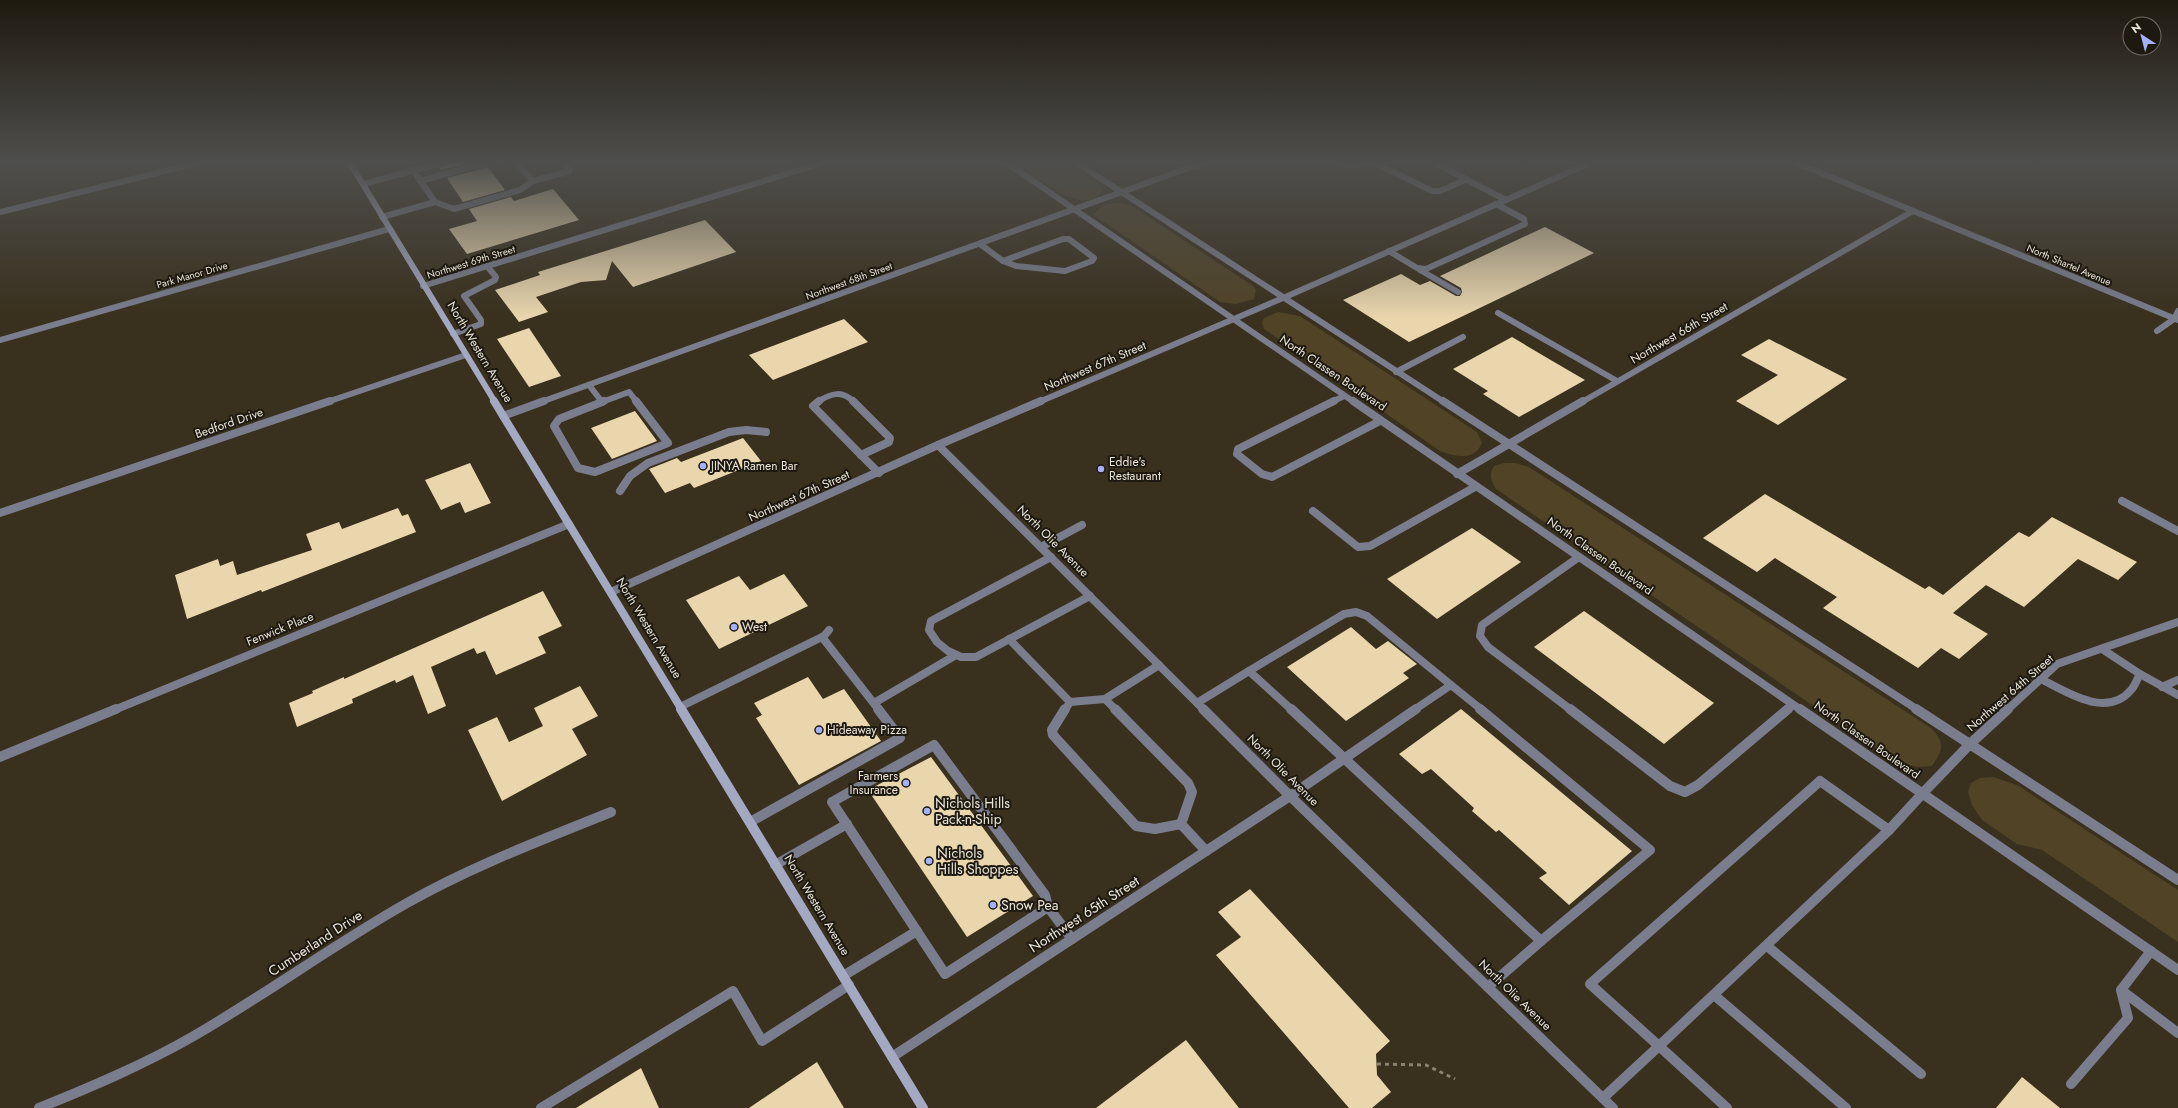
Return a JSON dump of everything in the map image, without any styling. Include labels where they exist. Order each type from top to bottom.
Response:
[{"type":"main road","name":"North Western Avenue","points":[[382,217],[923,1108]]},
{"type":"street","points":[[382,217],[390,215]]},
{"type":"street","name":"Northwest 69th Street","points":[[423,286],[654,215]]},
{"type":"street","name":"Northwest 68th Street","points":[[503,416],[1061,215]]},
{"type":"street","name":"North Classen Boulevard","points":[[1081,215],[2178,970]]},
{"type":"street","points":[[1156,215],[2178,880]]},
{"type":"street","name":"Northwest 67th Street","points":[[611,592],[879,473],[938,445],[1233,320],[1472,215]]},
{"type":"street","points":[[1417,268],[1426,269],[1525,224],[1524,219],[1516,215]]},
{"type":"street","name":"Northwest 66th Street","points":[[1457,474],[1904,215]]},
{"type":"street","name":"North Shartel Avenue","points":[[1923,215],[2176,320]]},
{"type":"street","name":"Park Manor Drive","points":[[0,340],[389,229]]},
{"type":"street","points":[[980,244],[1003,261],[1016,266],[1065,271],[1092,261],[1094,258],[1069,239],[1063,239],[1003,261]]},
{"type":"street","points":[[1389,251],[1458,292]]},
{"type":"street","points":[[453,334],[481,324],[481,320],[464,296],[495,280],[496,277],[487,266]]},
{"type":"street","points":[[2157,331],[2176,320],[2178,311]]},
{"type":"street","points":[[1498,313],[1617,381]]},
{"type":"street","points":[[1396,372],[1463,336]]},
{"type":"street","name":"Bedford Drive","points":[[0,513],[466,355]]},
{"type":"street","points":[[589,385],[602,402]]},
{"type":"street","points":[[629,392],[668,443],[595,472],[578,468],[554,426],[559,419],[602,402],[629,392]]},
{"type":"street","points":[[860,454],[889,442],[890,438],[846,394],[842,393],[816,403],[813,406],[860,454],[879,473]]},
{"type":"street","points":[[1344,396],[1238,449],[1237,454],[1262,474],[1272,476],[1380,421]]},
{"type":"street","points":[[620,491],[630,476],[648,464],[730,432],[746,430],[766,432]]},
{"type":"street","name":"North Olie Avenue","points":[[938,445],[1290,796],[1613,1108]]},
{"type":"street","points":[[1312,511],[1358,547],[1370,546],[1476,487]]},
{"type":"street","points":[[2122,501],[2178,531]]},
{"type":"street","name":"Fenwick Place","points":[[0,757],[569,524]]},
{"type":"street","points":[[1041,547],[1082,525]]},
{"type":"street","points":[[1051,557],[931,621],[929,630],[934,641],[944,649],[956,655],[965,658],[976,657],[1090,596]]},
{"type":"street","points":[[1578,557],[1482,625],[1480,636],[1488,646],[1670,786],[1685,792],[1698,785],[1793,705]]},
{"type":"street","points":[[1197,703],[1344,614],[1356,612],[1367,616],[1650,850],[1488,987]]},
{"type":"street","name":"Northwest 64th Street","points":[[1603,1098],[1889,830],[1970,744],[2057,664],[2178,622]]},
{"type":"street","points":[[680,707],[826,633],[900,738],[750,822]]},
{"type":"street","points":[[1009,639],[1070,702]]},
{"type":"street","points":[[2102,649],[2140,674],[2178,695]]},
{"type":"street","points":[[874,703],[956,655]]},
{"type":"street","points":[[1070,702],[1105,699],[1159,665]]},
{"type":"street","points":[[1249,671],[1541,942]]},
{"type":"street","points":[[2041,679],[2087,702],[2102,703],[2126,698],[2135,686],[2140,674]]},
{"type":"street","points":[[2162,687],[2178,680]]},
{"type":"street","name":"Northwest 65th Street","points":[[892,1057],[1290,796],[1451,685]]},
{"type":"street","points":[[1105,699],[1188,783],[1192,792],[1181,824]]},
{"type":"street","points":[[1070,702],[1052,730],[1053,736],[1082,769],[1136,826],[1154,829],[1181,824]]},
{"type":"street","points":[[1048,907],[945,974],[832,802],[934,746],[1045,895],[1048,907],[1072,939]]},
{"type":"street","points":[[1727,1108],[1590,984],[1820,781],[1889,830]]},
{"type":"street","name":"Cumberland Drive","points":[[39,1108],[109,1079],[210,1026],[369,925],[434,888],[611,812]]},
{"type":"street","points":[[775,865],[847,824]]},
{"type":"street","points":[[1181,824],[1206,851]]},
{"type":"street","points":[[541,1108],[733,991],[762,1041],[917,931]]},
{"type":"street","points":[[1766,946],[1921,1074]]},
{"type":"street","points":[[2121,990],[2151,951]]},
{"type":"street","points":[[2121,990],[2178,1032]]},
{"type":"street","points":[[2071,1084],[2128,1018],[2121,990]]},
{"type":"street","points":[[1714,995],[1846,1108]]},
{"type":"path","points":[[1377,1064],[1426,1065],[1455,1079]]},
{"type":"shaded area","points":[[1094,215],[1145,215],[1253,286],[1256,290],[1254,299],[1236,304],[1220,302]]},
{"type":"shaded area","points":[[1278,312],[1300,316],[1477,432],[1482,443],[1479,449],[1475,453],[1464,456],[1452,455],[1440,451],[1264,329],[1262,323],[1264,318]]},
{"type":"shaded area","points":[[1504,463],[1515,463],[1529,467],[1931,728],[1941,743],[1939,755],[1932,766],[1919,767],[1897,763],[1496,489],[1492,481],[1491,472],[1494,466]]},
{"type":"shaded area","points":[[1993,777],[2017,785],[2178,890],[2178,942],[2042,850],[2017,844],[1982,820],[1972,805],[1968,792],[1971,783],[1980,778]]},
{"type":"building","points":[[473,215],[575,215],[579,220],[467,254],[449,229],[477,221]]},
{"type":"building","points":[[705,220],[736,252],[633,287],[612,261],[606,280],[581,282],[536,297],[548,312],[519,322],[495,290],[540,275],[538,272]]},
{"type":"building","points":[[1545,227],[1594,253],[1409,342],[1343,300],[1401,274],[1420,285],[1430,281],[1456,296],[1460,296],[1462,292],[1461,288],[1440,276]]},
{"type":"building","points":[[844,319],[868,342],[773,380],[749,355]]},
{"type":"building","points":[[529,328],[561,376],[529,387],[497,339]]},
{"type":"building","points":[[1512,337],[1585,380],[1519,417],[1483,394],[1488,391],[1453,369]]},
{"type":"building","points":[[1769,339],[1847,379],[1778,425],[1736,401],[1778,375],[1741,355]]},
{"type":"building","points":[[635,411],[657,441],[612,459],[591,428]]},
{"type":"building","name":"JINYA Ramen Bar","points":[[743,438],[761,461],[694,488],[690,483],[665,493],[649,469],[677,458],[681,462]]},
{"type":"building","points":[[470,463],[491,503],[465,513],[460,502],[441,510],[425,480]]},
{"type":"building","points":[[1765,494],[1925,589],[1929,586],[1943,595],[2019,532],[2029,537],[2052,517],[2137,562],[2118,580],[2078,559],[2024,607],[1986,585],[1953,613],[1988,634],[1959,659],[1941,648],[1918,668],[1823,608],[1837,597],[1775,558],[1757,572],[1703,538]]},
{"type":"building","points":[[398,508],[402,516],[408,514],[416,532],[262,592],[261,590],[187,619],[175,575],[218,559],[220,566],[233,561],[237,575],[312,550],[306,534],[339,522],[342,529]]},
{"type":"building","points":[[1472,528],[1521,562],[1437,619],[1387,579]]},
{"type":"building","name":"West","points":[[784,574],[808,606],[719,649],[686,600],[739,576],[750,590]]},
{"type":"building","points":[[543,591],[562,626],[538,637],[546,653],[496,675],[485,651],[477,654],[474,648],[431,667],[446,706],[428,714],[413,675],[396,683],[395,680],[352,699],[353,703],[297,727],[289,703],[313,693],[312,691],[344,677],[344,679]]},
{"type":"building","points":[[1584,611],[1714,703],[1664,744],[1534,647]]},
{"type":"building","points":[[1351,627],[1376,649],[1388,641],[1417,664],[1403,673],[1409,678],[1346,721],[1287,667]]},
{"type":"building","name":"Hideaway Pizza","points":[[808,677],[823,699],[844,689],[881,741],[799,785],[756,718],[762,715],[754,703]]},
{"type":"building","points":[[580,686],[598,716],[572,729],[587,755],[502,801],[468,730],[497,717],[509,742],[543,726],[534,708]]},
{"type":"building","points":[[1461,709],[1632,851],[1569,905],[1539,878],[1547,873],[1499,830],[1496,832],[1472,811],[1474,808],[1431,769],[1422,774],[1399,754]]},
{"type":"building","points":[[931,757],[1033,896],[967,937],[868,790]]},
{"type":"building","points":[[1250,889],[1390,1041],[1376,1054],[1377,1075],[1391,1092],[1372,1108],[1349,1108],[1216,955],[1241,937],[1218,912]]},
{"type":"building","points":[[1186,1040],[1239,1108],[1096,1108]]},
{"type":"building","points":[[817,1062],[844,1108],[749,1108]]},
{"type":"building","points":[[641,1068],[659,1108],[576,1108]]},
{"type":"building","points":[[2022,1077],[2060,1108],[1996,1108]]},
{"type":"place","name":"JINYA Ramen Bar","points":[[703,466]]},
{"type":"place","name":"Eddie's Restaurant","points":[[1101,469]]},
{"type":"place","name":"West","points":[[734,627]]},
{"type":"place","name":"Hideaway Pizza","points":[[819,730]]},
{"type":"place","name":"Farmers Insurance","points":[[906,783]]},
{"type":"place","name":"Nichols Hills Pack-n-Ship","points":[[927,811]]},
{"type":"place","name":"Nichols Hills Shoppes","points":[[929,861]]},
{"type":"place","name":"Snow Pea","points":[[993,905]]}]
